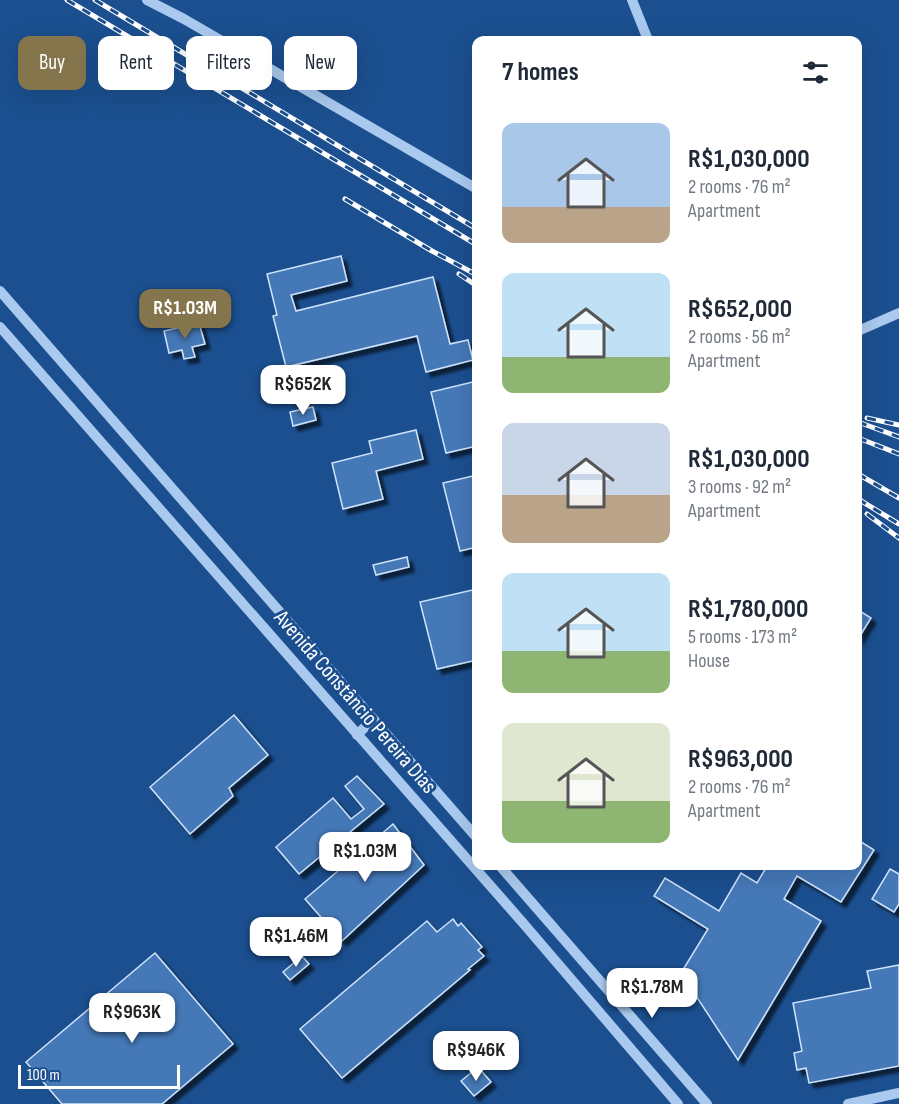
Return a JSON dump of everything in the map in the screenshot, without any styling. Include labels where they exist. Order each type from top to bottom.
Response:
[{"type":"street","points":[[147,0],[184,19],[472,186]]},
{"type":"street","points":[[632,0],[646,36]]},
{"type":"street","name":"Avenida Constâncio Pereira Dias","points":[[0,291],[472,832]]},
{"type":"street","points":[[862,329],[899,313]]},
{"type":"street","name":"Avenida Constâncio Pereira Dias","points":[[0,327],[472,866]]},
{"type":"street","points":[[357,735],[373,719]]},
{"type":"street","name":"Avenida Constâncio Pereira Dias","points":[[475,870],[678,1104]]},
{"type":"street","points":[[504,870],[706,1104]]},
{"type":"street","points":[[560,967],[577,953]]},
{"type":"street","points":[[848,1104],[899,1093]]},
{"type":"building","points":[[341,256],[347,281],[291,295],[296,311],[433,277],[450,344],[468,340],[472,360],[426,372],[417,336],[286,367],[273,316],[277,315],[267,274]]},
{"type":"building","points":[[199,323],[205,344],[192,347],[195,357],[184,359],[182,350],[169,353],[164,331]]},
{"type":"building","points":[[472,382],[472,447],[446,453],[431,392]]},
{"type":"building","points":[[313,407],[316,420],[293,426],[290,412]]},
{"type":"building","points":[[416,430],[423,459],[376,471],[383,499],[343,509],[332,463],[372,453],[369,441]]},
{"type":"building","points":[[472,476],[472,548],[460,551],[443,483]]},
{"type":"building","points":[[407,557],[409,567],[376,575],[373,565]]},
{"type":"building","points":[[472,590],[472,661],[437,669],[420,602]]},
{"type":"building","points":[[862,612],[871,618],[862,633]]},
{"type":"building","points":[[234,715],[268,755],[229,788],[233,796],[190,834],[150,787]]},
{"type":"building","points":[[357,776],[384,804],[299,874],[276,847],[333,798],[351,819],[364,809],[345,786]]},
{"type":"building","points":[[393,824],[424,865],[342,941],[305,899]]},
{"type":"building","points":[[862,842],[874,850],[862,869]]},
{"type":"building","points":[[890,869],[899,874],[899,904],[894,912],[872,899]]},
{"type":"building","points":[[765,870],[861,870],[841,902],[797,876],[784,899],[821,921],[738,1060],[681,973],[708,929],[654,896],[665,878],[719,911],[741,873],[757,883]]},
{"type":"building","points":[[453,919],[458,926],[461,923],[482,947],[478,950],[484,956],[342,1078],[300,1029],[427,921],[437,932]]},
{"type":"building","points":[[155,953],[233,1044],[162,1104],[62,1104],[26,1062]]},
{"type":"building","points":[[302,956],[309,964],[290,980],[283,972]]},
{"type":"building","points":[[899,965],[899,1066],[809,1083],[806,1068],[797,1070],[794,1053],[802,1051],[793,1003],[871,988],[867,971]]},
{"type":"building","points":[[478,1067],[491,1082],[474,1096],[461,1081]]},
{"type":"railway","points":[[67,0],[472,242]]},
{"type":"railway","points":[[95,0],[472,226]]},
{"type":"railway","points":[[345,199],[472,272]]},
{"type":"railway","points":[[459,274],[472,283]]},
{"type":"railway","points":[[867,418],[899,425]]},
{"type":"railway","points":[[862,423],[899,437]]},
{"type":"railway","points":[[862,440],[899,454]]},
{"type":"railway","points":[[862,476],[899,498]]},
{"type":"railway","points":[[862,501],[899,524]]},
{"type":"railway","points":[[867,514],[899,538]]}]
